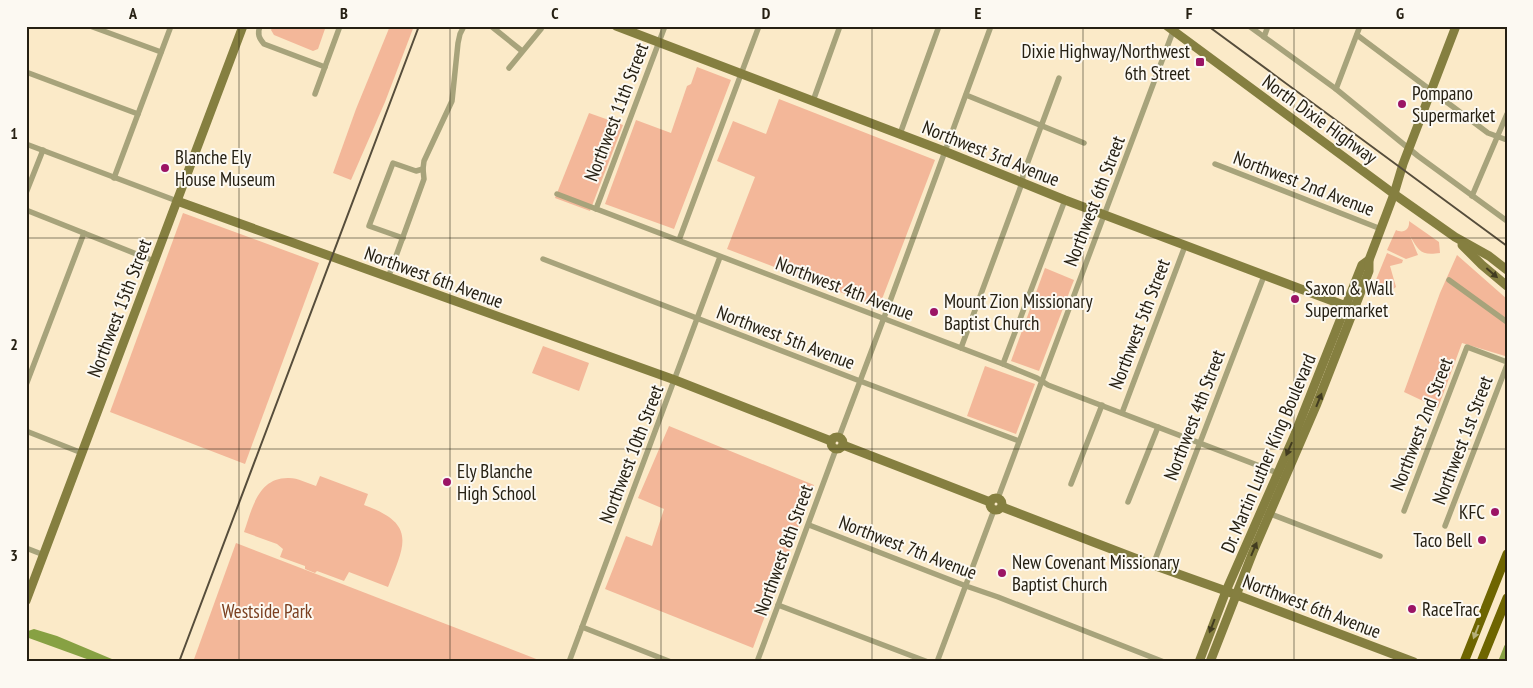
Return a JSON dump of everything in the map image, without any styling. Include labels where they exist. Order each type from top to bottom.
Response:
[{"type":"main road","points":[[1464,662],[1507,554]]},
{"type":"main road","points":[[1481,662],[1507,598]]},
{"type":"street","points":[[90,26],[161,52]]},
{"type":"street","points":[[114,178],[171,26]]},
{"type":"street","name":"Northwest 15th Street","points":[[26,601],[243,26]]},
{"type":"street","points":[[260,26],[258,31],[259,38],[264,44],[325,67]]},
{"type":"street","points":[[314,94],[340,26]]},
{"type":"street","points":[[388,278],[424,179],[424,161],[452,101],[458,43],[464,26]]},
{"type":"street","points":[[491,26],[522,51]]},
{"type":"street","name":"Northwest 3rd Avenue","points":[[616,26],[1350,308]]},
{"type":"street","name":"Northwest 11th Street","points":[[596,208],[665,26]]},
{"type":"street","points":[[679,240],[758,26]]},
{"type":"street","points":[[813,101],[840,26]]},
{"type":"street","points":[[900,134],[939,26]]},
{"type":"street","name":"Northwest 8th Street","points":[[757,662],[991,26]]},
{"type":"street","points":[[1249,26],[1336,90],[1418,156],[1507,221]]},
{"type":"street","points":[[1264,37],[1268,26]]},
{"type":"street","points":[[1336,90],[1360,26]]},
{"type":"street","name":"Dr. Martin Luther King Boulevard","points":[[1265,512],[1296,455],[1350,308],[1362,265],[1369,260],[1394,194],[1401,168],[1456,26]]},
{"type":"street","name":"North Dixie Highway","points":[[1172,28],[1394,194],[1455,237],[1489,256],[1507,270]]},
{"type":"street","name":"Northwest 6th Street","points":[[938,662],[1105,215],[1172,28]]},
{"type":"street","points":[[509,68],[541,29]]},
{"type":"street","points":[[1356,35],[1488,133],[1507,140]]},
{"type":"street","points":[[26,72],[138,114]]},
{"type":"street","points":[[961,348],[1059,78]]},
{"type":"street","points":[[966,95],[1084,143]]},
{"type":"street","points":[[1472,196],[1507,114]]},
{"type":"street","name":"Northwest 6th Avenue","points":[[26,144],[388,278],[675,380],[1043,524],[1414,662]]},
{"type":"street","points":[[26,193],[42,150]]},
{"type":"street","points":[[403,238],[369,226],[393,163],[416,171],[423,169]]},
{"type":"street","name":"Northwest 2nd Avenue","points":[[1215,164],[1381,229]]},
{"type":"street","name":"Northwest 4th Avenue","points":[[557,194],[1003,364],[1048,385],[1278,473]]},
{"type":"street","points":[[1003,364],[1065,200]]},
{"type":"street","points":[[26,210],[154,261]]},
{"type":"street","points":[[26,385],[84,234]]},
{"type":"street","name":"North Dixie Highway","points":[[1455,237],[1482,265],[1507,286]]},
{"type":"street","name":"Northwest 5th Street","points":[[1122,413],[1185,246]]},
{"type":"street","name":"Northwest 10th Street","points":[[569,662],[720,256]]},
{"type":"street","name":"Northwest 5th Avenue","points":[[543,259],[860,382],[1019,441]]},
{"type":"street","name":"Northwest 4th Street","points":[[1153,565],[1264,276]]},
{"type":"street","points":[[1449,280],[1507,322]]},
{"type":"street","name":"Northwest 2nd Street","points":[[1404,511],[1467,347],[1507,364]]},
{"type":"street","name":"Dr. Martin Luther King Boulevard","points":[[1199,662],[1231,593],[1265,512],[1278,473],[1330,359]]},
{"type":"street","name":"Northwest 1st Street","points":[[1445,526],[1507,364]]},
{"type":"street","name":"Northwest 5th Street","points":[[1071,484],[1102,405]]},
{"type":"street","points":[[1128,502],[1158,426]]},
{"type":"street","points":[[26,431],[82,452]]},
{"type":"street","points":[[1265,512],[1380,556]]},
{"type":"street","name":"Northwest 7th Avenue","points":[[809,525],[1164,662]]},
{"type":"street","points":[[26,548],[44,555]]},
{"type":"street","name":"Dr. Martin Luther King Boulevard","points":[[1210,662],[1231,593]]},
{"type":"street","points":[[778,605],[928,662]]},
{"type":"street","points":[[582,627],[671,662]]},
{"type":"green space","points":[[273,26],[326,26],[318,49],[313,51],[274,35],[271,30]]},
{"type":"green space","points":[[390,26],[414,26],[385,102],[351,180],[333,173],[356,109]]},
{"type":"green space","points":[[697,67],[731,80],[674,229],[605,204],[636,120],[671,133],[687,86],[691,84]]},
{"type":"green space","points":[[779,99],[935,160],[879,307],[727,249],[755,177],[717,161],[733,121],[766,134]]},
{"type":"green space","points":[[589,113],[623,125],[590,211],[555,198]]},
{"type":"green space","points":[[183,213],[319,263],[245,464],[110,412]]},
{"type":"green space","points":[[1409,221],[1439,242],[1440,253],[1429,254],[1421,251],[1410,236],[1418,255],[1406,259],[1387,250],[1396,230],[1406,230],[1409,226]]},
{"type":"green space","points":[[1387,253],[1403,260],[1402,263],[1390,266],[1396,287],[1382,295],[1371,292]]},
{"type":"green space","points":[[1457,255],[1507,299],[1507,351],[1505,356],[1462,343],[1438,408],[1404,392],[1440,293]]},
{"type":"green space","points":[[1045,268],[1074,280],[1039,371],[1011,361]]},
{"type":"green space","points":[[543,346],[589,363],[579,391],[532,373]]},
{"type":"green space","points":[[985,366],[1035,384],[1016,434],[967,416]]},
{"type":"green space","points":[[669,426],[814,485],[753,648],[605,589],[626,536],[652,546],[664,509],[638,498]]},
{"type":"green space","points":[[320,476],[368,494],[364,505],[381,512],[399,528],[402,537],[402,547],[388,587],[349,572],[344,581],[317,571],[315,573],[305,569],[305,566],[280,557],[283,549],[277,544],[244,532],[258,496],[270,483],[278,479],[292,478],[316,486]]},
{"type":"green space","name":"Westside Park","points":[[236,543],[544,662],[193,662]]},
{"type":"shaded area","points":[[34,629],[57,636],[119,662],[95,662],[26,637],[28,631]]},
{"type":"waterway","points":[[1501,662],[1507,647]]},
{"type":"railway","points":[[179,662],[419,26]]},
{"type":"railway","points":[[1208,26],[1507,246]]},
{"type":"place","name":"Dixie Highway/Northwest 6th Street","points":[[1200,62]]},
{"type":"place","name":"Pompano Supermarket","points":[[1402,104]]},
{"type":"place","name":"Blanche Ely House Museum","points":[[165,168]]},
{"type":"place","name":"Saxon & Wall Supermarket","points":[[1295,299]]},
{"type":"place","name":"Mount Zion Missionary Baptist Church","points":[[934,312]]},
{"type":"place","name":"Ely Blanche High School","points":[[447,482]]},
{"type":"place","name":"KFC","points":[[1495,512]]},
{"type":"place","name":"Taco Bell","points":[[1482,540]]},
{"type":"place","name":"New Covenant Missionary Baptist Church","points":[[1002,573]]},
{"type":"place","name":"RaceTrac","points":[[1412,609]]}]
